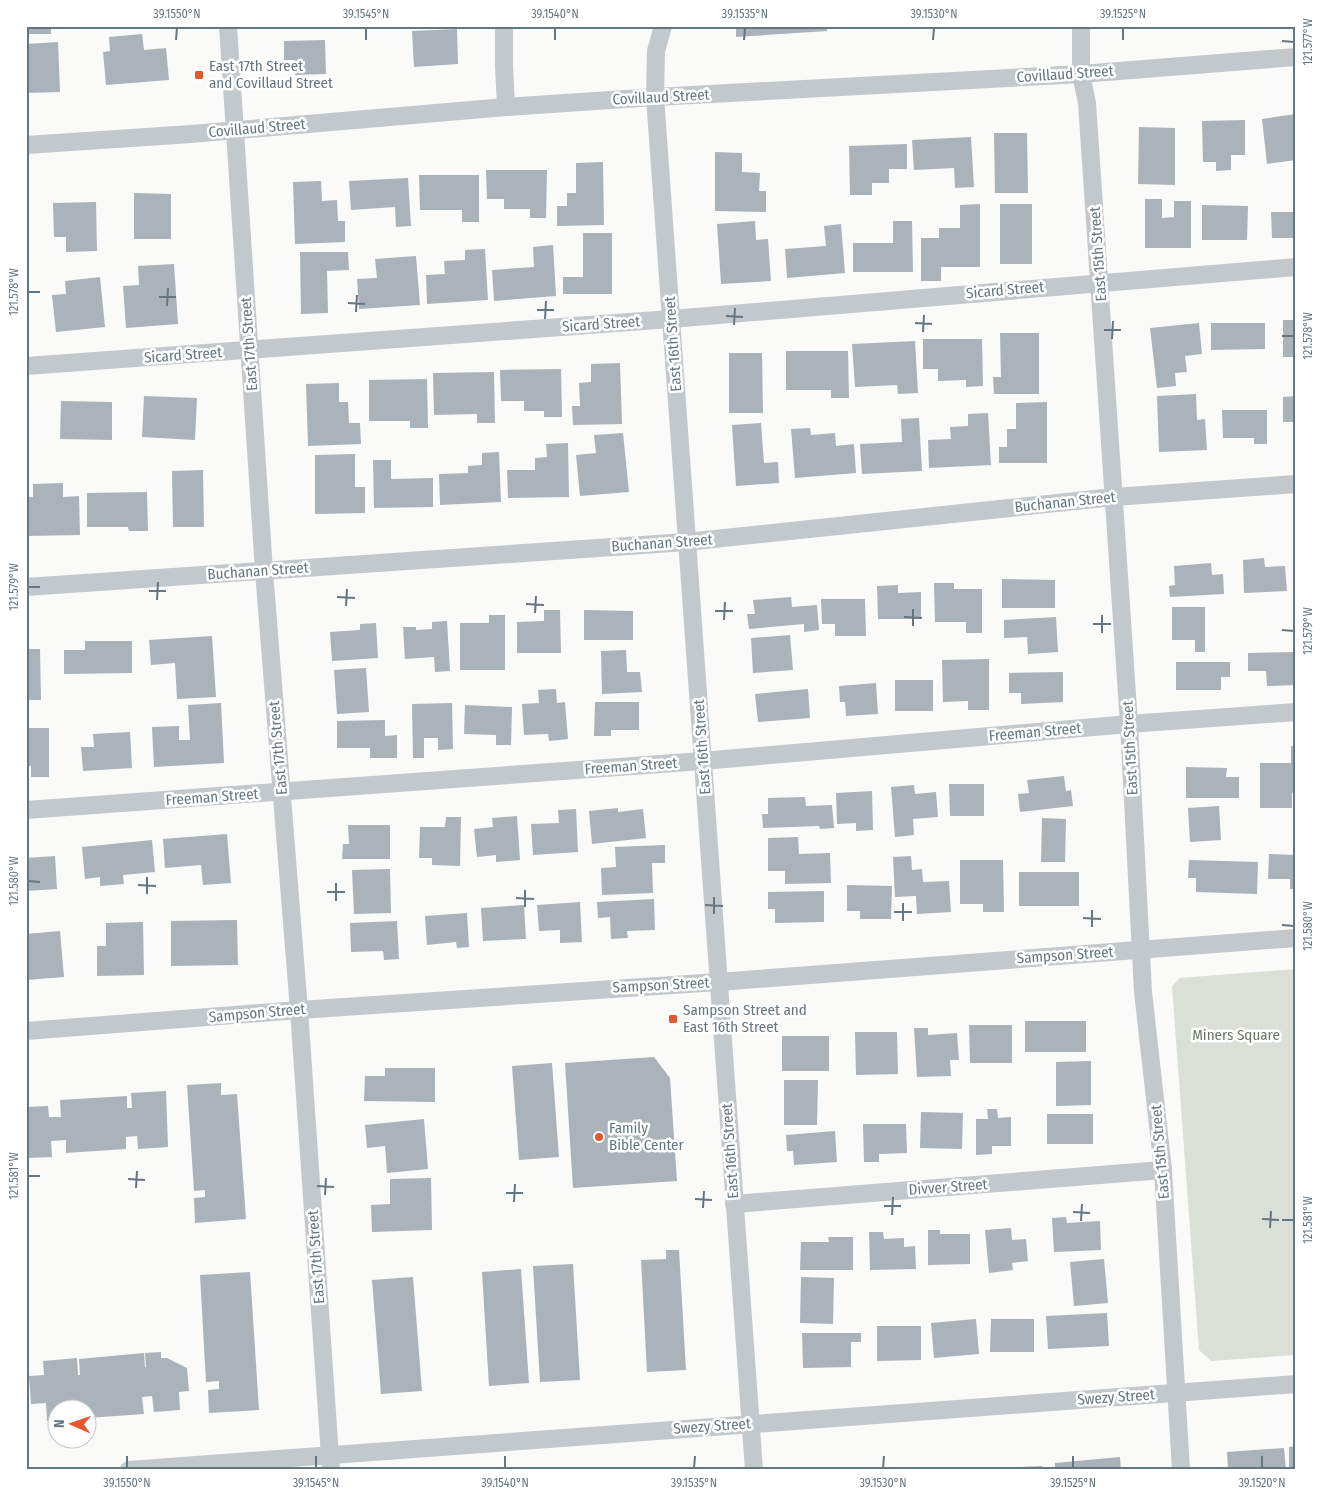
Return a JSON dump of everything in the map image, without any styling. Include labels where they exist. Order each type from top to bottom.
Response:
[{"type":"street","name":"East 17th Street","points":[[228,26],[264,571],[331,1462]]},
{"type":"street","points":[[504,26],[506,107]]},
{"type":"street","name":"East 16th Street","points":[[663,26],[656,51],[655,97],[754,1470]]},
{"type":"street","name":"East 15th Street","points":[[1081,26],[1081,74],[1088,103],[1129,724],[1140,949],[1163,1170],[1180,1470]]},
{"type":"street","name":"Covillaud Street","points":[[26,145],[235,130],[506,107],[1081,74],[1296,57]]},
{"type":"street","name":"Sicard Street","points":[[26,366],[671,319],[1296,267]]},
{"type":"street","name":"Buchanan Street","points":[[26,587],[686,542],[1114,497],[1296,484]]},
{"type":"street","name":"Freeman Street","points":[[26,810],[702,761],[1129,724],[1296,712]]},
{"type":"street","name":"Sampson Street","points":[[26,1031],[298,1010],[718,982],[1296,938]]},
{"type":"street","name":"Divver Street","points":[[734,1204],[1163,1170]]},
{"type":"street","name":"Swezy Street","points":[[129,1470],[331,1462],[750,1423],[1296,1384]]},
{"type":"green space","name":"Miners Square","points":[[1296,969],[1296,1355],[1211,1361],[1199,1350],[1172,986],[1180,978]]},
{"type":"building","points":[[26,26],[51,26],[51,34],[26,34]]},
{"type":"building","points":[[736,26],[827,26],[827,31],[736,37]]},
{"type":"building","points":[[457,29],[458,64],[414,67],[412,31]]},
{"type":"building","points":[[142,34],[144,50],[166,48],[169,80],[106,85],[103,52],[110,51],[109,37]]},
{"type":"building","points":[[325,40],[326,74],[295,75],[294,60],[284,60],[284,41]]},
{"type":"building","points":[[58,42],[60,92],[26,93],[26,44]]},
{"type":"building","points":[[1296,114],[1296,148],[1294,149],[1296,160],[1267,164],[1262,119]]},
{"type":"building","points":[[1245,120],[1245,155],[1231,155],[1231,170],[1216,171],[1216,162],[1203,162],[1202,121]]},
{"type":"building","points":[[1139,127],[1175,128],[1175,185],[1138,184]]},
{"type":"building","points":[[994,133],[1027,133],[1028,193],[995,193]]},
{"type":"building","points":[[971,137],[974,187],[955,188],[954,168],[914,170],[912,140]]},
{"type":"building","points":[[907,144],[907,169],[889,169],[889,183],[872,183],[872,195],[850,195],[849,146]]},
{"type":"building","points":[[715,152],[742,153],[742,172],[760,173],[759,191],[766,191],[766,212],[715,211]]},
{"type":"building","points":[[603,162],[604,225],[557,226],[557,206],[567,206],[567,193],[576,193],[576,163]]},
{"type":"building","points":[[486,170],[547,170],[546,218],[530,218],[530,209],[504,209],[504,199],[487,199]]},
{"type":"building","points":[[419,175],[479,175],[479,222],[462,222],[462,210],[420,210]]},
{"type":"building","points":[[408,178],[411,226],[396,227],[395,207],[351,210],[349,181]]},
{"type":"building","points":[[321,181],[322,201],[337,200],[338,221],[345,221],[345,242],[295,244],[293,182]]},
{"type":"building","points":[[134,193],[171,194],[171,239],[134,239]]},
{"type":"building","points":[[1145,199],[1162,199],[1162,218],[1174,217],[1174,201],[1191,201],[1191,248],[1145,248]]},
{"type":"building","points":[[96,202],[97,251],[66,252],[66,237],[54,237],[53,203]]},
{"type":"building","points":[[980,204],[980,267],[941,267],[941,281],[921,281],[921,238],[939,238],[939,228],[960,228],[960,205]]},
{"type":"building","points":[[1000,204],[1032,204],[1032,264],[1000,264]]},
{"type":"building","points":[[1202,205],[1248,206],[1247,240],[1202,240]]},
{"type":"building","points":[[1271,212],[1296,212],[1296,238],[1272,238]]},
{"type":"building","points":[[755,221],[756,240],[768,239],[771,281],[721,284],[717,224]]},
{"type":"building","points":[[893,221],[912,221],[913,272],[853,272],[853,243],[893,243]]},
{"type":"building","points":[[841,224],[845,273],[787,278],[785,249],[826,246],[824,226]]},
{"type":"building","points":[[583,233],[612,233],[612,294],[563,294],[563,277],[583,277]]},
{"type":"building","points":[[553,245],[556,296],[494,301],[492,270],[534,267],[533,247]]},
{"type":"building","points":[[485,249],[488,300],[427,304],[426,275],[445,274],[444,261],[465,260],[465,250]]},
{"type":"building","points":[[300,252],[348,252],[349,270],[327,271],[328,313],[301,314]]},
{"type":"building","points":[[416,256],[420,305],[359,309],[357,279],[377,278],[375,259]]},
{"type":"building","points":[[174,264],[178,324],[126,328],[123,286],[139,285],[138,266]]},
{"type":"building","points":[[100,277],[105,327],[56,332],[52,295],[66,294],[65,281]]},
{"type":"building","points":[[1283,320],[1296,320],[1296,357],[1283,357]]},
{"type":"building","points":[[1199,323],[1202,354],[1185,356],[1187,372],[1175,373],[1176,386],[1157,388],[1150,328]]},
{"type":"building","points":[[1211,323],[1265,323],[1265,349],[1211,350]]},
{"type":"building","points":[[1000,333],[1039,333],[1039,394],[994,394],[993,377],[1001,377]]},
{"type":"building","points":[[923,339],[982,339],[983,386],[966,387],[966,380],[938,381],[938,369],[923,369]]},
{"type":"building","points":[[915,341],[918,393],[898,394],[897,385],[855,387],[852,344]]},
{"type":"building","points":[[786,351],[848,351],[849,398],[831,398],[831,390],[786,390]]},
{"type":"building","points":[[729,353],[762,353],[763,413],[729,413]]},
{"type":"building","points":[[620,363],[622,424],[573,425],[572,406],[580,406],[579,383],[591,382],[591,364]]},
{"type":"building","points":[[561,369],[562,417],[544,417],[544,411],[524,411],[524,401],[501,401],[500,370]]},
{"type":"building","points":[[494,372],[495,423],[477,423],[477,414],[434,415],[433,373]]},
{"type":"building","points":[[427,379],[428,428],[410,428],[410,421],[369,421],[369,380]]},
{"type":"building","points":[[339,383],[339,402],[348,402],[349,423],[360,423],[361,444],[308,446],[306,384]]},
{"type":"building","points":[[1196,394],[1197,420],[1205,419],[1207,450],[1159,452],[1157,396]]},
{"type":"building","points":[[144,396],[197,398],[195,440],[142,437]]},
{"type":"building","points":[[1296,396],[1296,442],[1294,442],[1294,422],[1283,422],[1283,397]]},
{"type":"building","points":[[61,401],[112,402],[112,440],[60,439]]},
{"type":"building","points":[[1047,402],[1047,463],[999,463],[999,447],[1007,447],[1007,429],[1016,429],[1016,403]]},
{"type":"building","points":[[1222,410],[1267,410],[1267,444],[1254,444],[1254,438],[1223,438]]},
{"type":"building","points":[[988,413],[991,465],[929,468],[928,440],[951,439],[950,427],[968,426],[968,414]]},
{"type":"building","points":[[919,418],[922,471],[862,474],[860,444],[902,442],[901,419]]},
{"type":"building","points":[[761,423],[764,463],[778,462],[779,483],[736,486],[732,425]]},
{"type":"building","points":[[810,428],[811,435],[835,433],[836,446],[854,444],[856,473],[795,478],[791,429]]},
{"type":"building","points":[[623,433],[629,492],[580,496],[576,455],[596,453],[594,435]]},
{"type":"building","points":[[568,443],[569,497],[508,498],[507,470],[535,470],[535,458],[547,457],[546,444]]},
{"type":"building","points":[[499,452],[501,502],[440,505],[439,474],[468,473],[468,466],[482,465],[482,453]]},
{"type":"building","points":[[355,454],[355,487],[365,487],[365,513],[315,514],[315,455]]},
{"type":"building","points":[[373,460],[391,460],[391,479],[433,478],[433,507],[374,508]]},
{"type":"building","points":[[203,470],[204,527],[173,527],[172,471]]},
{"type":"building","points":[[63,483],[63,497],[79,496],[80,535],[26,536],[26,497],[33,497],[33,484]]},
{"type":"building","points":[[147,492],[148,531],[129,531],[128,527],[87,527],[87,493]]},
{"type":"building","points":[[1264,558],[1265,567],[1285,566],[1287,591],[1244,593],[1243,560]]},
{"type":"building","points":[[1211,563],[1212,575],[1223,574],[1224,594],[1170,597],[1169,586],[1175,585],[1174,566]]},
{"type":"building","points":[[1002,579],[1055,580],[1055,608],[1002,608]]},
{"type":"building","points":[[934,583],[954,583],[954,589],[982,589],[982,633],[966,633],[966,622],[935,622]]},
{"type":"building","points":[[898,585],[898,593],[921,592],[921,619],[878,619],[877,586]]},
{"type":"building","points":[[791,597],[792,607],[817,605],[819,630],[804,632],[804,624],[749,629],[747,614],[755,614],[753,600]]},
{"type":"building","points":[[821,599],[865,599],[866,636],[835,636],[835,624],[822,624]]},
{"type":"building","points":[[1172,607],[1205,607],[1205,652],[1195,652],[1195,640],[1172,640]]},
{"type":"building","points":[[544,610],[560,610],[561,653],[517,653],[517,622],[544,621]]},
{"type":"building","points":[[584,610],[633,611],[633,640],[584,640]]},
{"type":"building","points":[[489,615],[505,615],[505,670],[460,670],[460,623],[489,623]]},
{"type":"building","points":[[1056,617],[1058,652],[1028,654],[1027,637],[1004,638],[1004,620]]},
{"type":"building","points":[[447,621],[450,671],[435,672],[434,657],[405,659],[403,627],[416,627],[416,630],[432,629],[432,622]]},
{"type":"building","points":[[376,623],[378,658],[332,661],[330,632],[360,630],[360,624]]},
{"type":"building","points":[[790,635],[793,670],[753,673],[751,638]]},
{"type":"building","points":[[212,636],[216,697],[177,699],[175,663],[151,665],[149,640]]},
{"type":"building","points":[[85,641],[132,641],[132,673],[64,674],[64,650],[85,650]]},
{"type":"building","points":[[26,649],[40,649],[41,700],[26,700]]},
{"type":"building","points":[[626,650],[627,672],[640,672],[642,692],[602,694],[601,651]]},
{"type":"building","points":[[1296,652],[1296,685],[1267,686],[1266,671],[1248,671],[1248,653]]},
{"type":"building","points":[[989,659],[989,710],[968,710],[968,701],[943,702],[942,660]]},
{"type":"building","points":[[1176,662],[1230,662],[1230,677],[1221,677],[1221,690],[1176,690]]},
{"type":"building","points":[[366,668],[369,712],[337,714],[334,670]]},
{"type":"building","points":[[1063,672],[1063,702],[1021,704],[1021,693],[1009,693],[1009,673]]},
{"type":"building","points":[[895,680],[933,680],[933,711],[895,711]]},
{"type":"building","points":[[876,683],[878,714],[846,716],[845,702],[840,702],[839,686]]},
{"type":"building","points":[[556,689],[557,703],[565,702],[568,739],[549,741],[548,734],[524,735],[522,704],[539,703],[538,690]]},
{"type":"building","points":[[808,689],[810,718],[758,722],[755,694]]},
{"type":"building","points":[[595,702],[639,702],[639,730],[611,730],[611,736],[594,736]]},
{"type":"building","points":[[221,703],[224,763],[154,767],[152,727],[179,726],[179,740],[190,740],[188,705]]},
{"type":"building","points":[[452,703],[453,749],[438,750],[438,738],[424,738],[424,758],[413,758],[412,704]]},
{"type":"building","points":[[465,705],[512,707],[511,745],[496,745],[496,735],[464,734]]},
{"type":"building","points":[[385,720],[385,736],[397,735],[397,758],[370,758],[370,748],[337,748],[337,721]]},
{"type":"building","points":[[26,728],[49,728],[49,777],[31,777],[31,766],[26,766]]},
{"type":"building","points":[[130,732],[132,768],[83,771],[81,747],[94,747],[93,734]]},
{"type":"building","points":[[1291,746],[1296,746],[1296,792],[1292,793],[1292,808],[1260,808],[1260,763],[1291,763]]},
{"type":"building","points":[[1186,767],[1227,768],[1226,777],[1239,777],[1239,798],[1186,798]]},
{"type":"building","points":[[1064,776],[1066,791],[1071,790],[1073,806],[1020,812],[1018,794],[1029,793],[1027,780]]},
{"type":"building","points":[[949,784],[984,784],[984,816],[950,816]]},
{"type":"building","points":[[914,785],[915,794],[936,792],[938,817],[913,819],[914,835],[895,837],[891,787]]},
{"type":"building","points":[[872,791],[873,830],[856,831],[856,823],[837,824],[836,793]]},
{"type":"building","points":[[805,797],[806,806],[832,805],[834,828],[820,829],[819,826],[763,828],[762,814],[768,814],[768,798]]},
{"type":"building","points":[[1219,806],[1221,840],[1190,842],[1188,808]]},
{"type":"building","points":[[618,808],[618,812],[643,809],[646,838],[592,844],[589,811]]},
{"type":"building","points":[[576,809],[578,852],[533,855],[531,824],[559,823],[558,810]]},
{"type":"building","points":[[517,816],[520,860],[496,862],[496,855],[477,857],[474,829],[493,827],[492,818]]},
{"type":"building","points":[[446,817],[461,817],[460,866],[432,865],[432,858],[419,858],[420,827],[445,827]]},
{"type":"building","points":[[1042,818],[1066,819],[1065,862],[1041,862]]},
{"type":"building","points":[[348,825],[390,825],[390,859],[342,859],[343,844],[349,844]]},
{"type":"building","points":[[227,834],[231,883],[203,885],[201,865],[165,868],[163,839]]},
{"type":"building","points":[[798,837],[799,854],[830,853],[831,883],[785,884],[785,871],[768,871],[768,838]]},
{"type":"building","points":[[152,840],[155,872],[123,875],[124,884],[100,886],[100,877],[85,879],[82,847]]},
{"type":"building","points":[[665,845],[665,863],[652,863],[653,893],[602,895],[601,868],[616,867],[615,847]]},
{"type":"building","points":[[1269,854],[1296,855],[1296,889],[1290,889],[1290,879],[1268,879]]},
{"type":"building","points":[[55,856],[57,889],[26,891],[26,858]]},
{"type":"building","points":[[911,856],[912,870],[922,869],[923,882],[949,881],[951,912],[917,914],[916,896],[895,897],[893,857]]},
{"type":"building","points":[[960,860],[1003,860],[1004,912],[983,912],[983,904],[960,904]]},
{"type":"building","points":[[1189,860],[1258,862],[1257,894],[1196,892],[1196,878],[1188,878]]},
{"type":"building","points":[[390,869],[391,913],[354,914],[352,870]]},
{"type":"building","points":[[1019,872],[1079,872],[1079,906],[1019,906]]},
{"type":"building","points":[[847,885],[892,886],[891,919],[860,919],[860,911],[847,911]]},
{"type":"building","points":[[824,891],[824,922],[775,923],[775,909],[768,909],[768,892]]},
{"type":"building","points":[[654,899],[655,930],[627,931],[628,938],[611,939],[610,917],[598,918],[597,902]]},
{"type":"building","points":[[580,902],[582,942],[560,943],[560,930],[539,931],[537,905]]},
{"type":"building","points":[[524,905],[526,939],[483,941],[481,908]]},
{"type":"building","points":[[467,913],[469,947],[457,948],[456,942],[427,945],[425,916]]},
{"type":"building","points":[[237,920],[238,965],[171,966],[171,921]]},
{"type":"building","points":[[397,921],[399,959],[384,960],[383,951],[351,952],[350,923]]},
{"type":"building","points":[[143,922],[144,975],[97,976],[97,946],[106,946],[106,923]]},
{"type":"building","points":[[60,931],[64,977],[26,980],[26,934]]},
{"type":"building","points":[[1025,1021],[1086,1021],[1086,1052],[1025,1052]]},
{"type":"building","points":[[969,1025],[1012,1025],[1012,1063],[970,1063]]},
{"type":"building","points":[[914,1028],[928,1028],[928,1035],[957,1033],[959,1060],[950,1060],[951,1076],[917,1077]]},
{"type":"building","points":[[855,1032],[897,1032],[898,1074],[856,1075]]},
{"type":"building","points":[[782,1036],[829,1036],[829,1071],[782,1071]]},
{"type":"building","points":[[654,1057],[670,1078],[677,1181],[573,1188],[565,1063]]},
{"type":"building","points":[[1091,1061],[1091,1105],[1056,1106],[1056,1062]]},
{"type":"building","points":[[552,1063],[559,1157],[519,1160],[512,1066]]},
{"type":"building","points":[[385,1068],[435,1068],[435,1102],[364,1101],[365,1076],[385,1076]]},
{"type":"building","points":[[784,1080],[818,1080],[817,1125],[784,1125]]},
{"type":"building","points":[[221,1083],[221,1095],[237,1094],[246,1219],[195,1223],[194,1198],[205,1197],[205,1190],[194,1191],[187,1085]]},
{"type":"building","points":[[166,1091],[168,1147],[138,1149],[137,1136],[126,1137],[126,1149],[66,1153],[66,1140],[51,1141],[52,1157],[26,1158],[26,1107],[48,1106],[49,1117],[61,1117],[60,1100],[127,1096],[127,1108],[132,1108],[131,1093]]},
{"type":"building","points":[[987,1109],[997,1109],[998,1118],[1011,1117],[1011,1146],[992,1146],[992,1154],[976,1155],[976,1119],[988,1119]]},
{"type":"building","points":[[921,1112],[963,1113],[962,1149],[920,1148]]},
{"type":"building","points":[[1047,1114],[1093,1114],[1093,1144],[1047,1144]]},
{"type":"building","points":[[424,1119],[428,1169],[387,1173],[385,1146],[367,1148],[365,1125]]},
{"type":"building","points":[[863,1124],[906,1124],[907,1153],[879,1154],[879,1162],[864,1162]]},
{"type":"building","points":[[835,1131],[837,1162],[794,1165],[793,1151],[787,1151],[786,1135]]},
{"type":"building","points":[[431,1178],[432,1230],[372,1232],[371,1205],[390,1204],[390,1179]]},
{"type":"building","points":[[1066,1217],[1067,1223],[1100,1221],[1101,1250],[1054,1252],[1052,1218]]},
{"type":"building","points":[[1011,1228],[1012,1240],[1026,1239],[1028,1261],[1012,1263],[1013,1270],[989,1273],[985,1230]]},
{"type":"building","points":[[928,1230],[940,1230],[940,1234],[970,1234],[970,1264],[928,1265]]},
{"type":"building","points":[[869,1232],[883,1232],[884,1239],[904,1238],[904,1247],[915,1246],[916,1269],[870,1270]]},
{"type":"building","points":[[828,1237],[853,1237],[853,1270],[800,1270],[801,1242],[829,1242]]},
{"type":"building","points":[[666,1250],[679,1250],[686,1370],[647,1372],[641,1260],[666,1259]]},
{"type":"building","points":[[1104,1259],[1108,1303],[1074,1306],[1070,1262]]},
{"type":"building","points":[[573,1264],[580,1380],[540,1382],[533,1266]]},
{"type":"building","points":[[521,1269],[529,1383],[489,1386],[482,1272]]},
{"type":"building","points":[[250,1272],[259,1410],[209,1413],[208,1390],[219,1389],[219,1381],[206,1382],[200,1275]]},
{"type":"building","points":[[413,1277],[422,1391],[381,1394],[372,1280]]},
{"type":"building","points":[[801,1277],[834,1278],[833,1324],[800,1323]]},
{"type":"building","points":[[1107,1313],[1109,1346],[1048,1349],[1046,1316]]},
{"type":"building","points":[[976,1319],[979,1354],[934,1358],[931,1323]]},
{"type":"building","points":[[991,1319],[1034,1319],[1034,1352],[990,1352]]},
{"type":"building","points":[[877,1326],[921,1326],[921,1360],[877,1361]]},
{"type":"building","points":[[802,1333],[861,1333],[861,1342],[851,1342],[851,1367],[803,1368]]},
{"type":"building","points":[[161,1352],[161,1358],[167,1358],[187,1368],[189,1391],[179,1392],[180,1410],[154,1412],[152,1396],[142,1397],[144,1414],[98,1417],[98,1398],[48,1398],[47,1421],[46,1403],[31,1404],[29,1376],[44,1375],[43,1361],[77,1358],[78,1375],[80,1375],[79,1359],[144,1353],[146,1367],[145,1353]]},
{"type":"building","points":[[1296,1446],[1296,1470],[1289,1470],[1289,1447]]},
{"type":"building","points":[[1284,1448],[1286,1470],[1228,1470],[1227,1452]]},
{"type":"building","points":[[1120,1457],[1121,1470],[1055,1470],[1055,1463]]},
{"type":"building","points":[[1042,1466],[1043,1470],[1001,1470],[1001,1468]]},
{"type":"place","name":"East 17th Street and Covillaud Street","points":[[199,75]]},
{"type":"place","name":"Sampson Street and East 16th Street","points":[[673,1019]]},
{"type":"place","name":"Family Bible Center","points":[[599,1137]]}]
